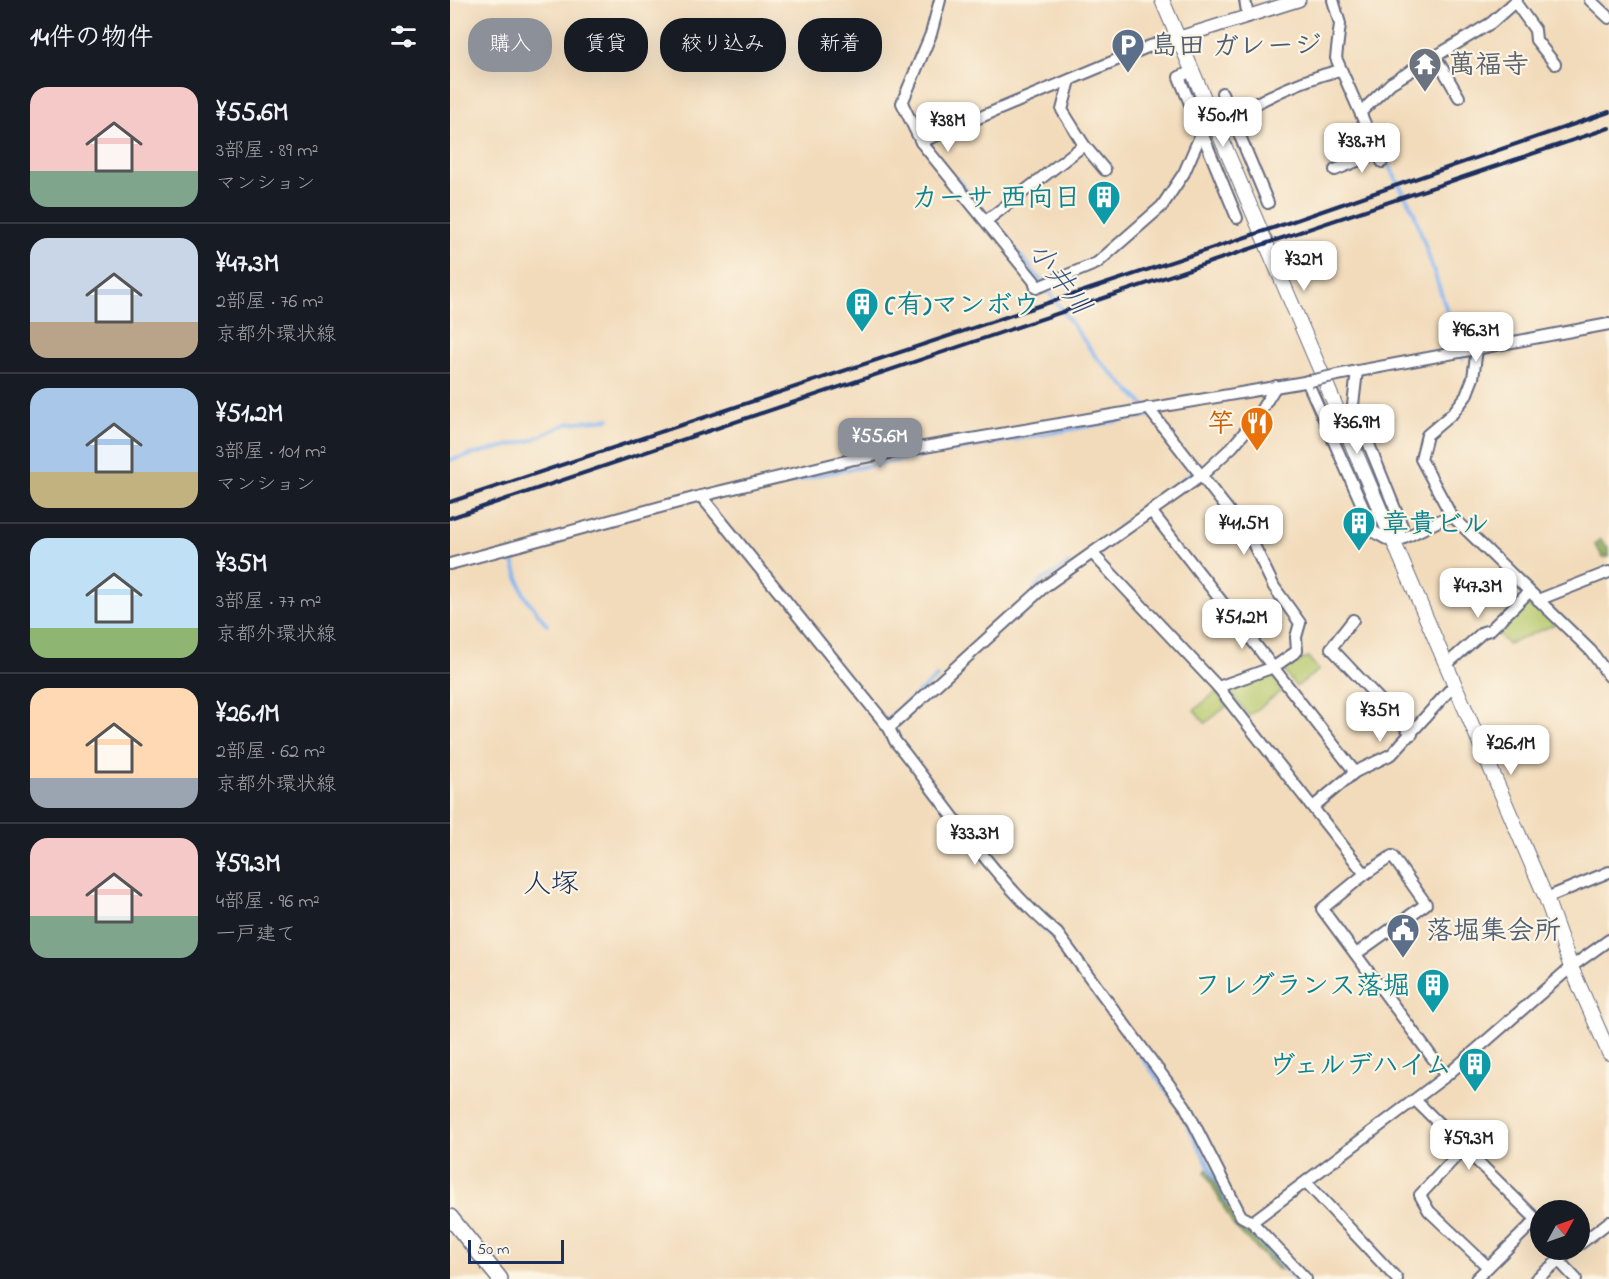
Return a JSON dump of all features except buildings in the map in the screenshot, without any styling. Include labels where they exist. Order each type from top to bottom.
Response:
[{"type":"main road","points":[[1162,0],[1546,898],[1572,967],[1609,1053]]},
{"type":"main road","points":[[450,1217],[500,1279]]},
{"type":"street","points":[[940,0],[931,34],[902,103],[921,142],[986,221],[1036,288],[1075,274],[1097,262],[1162,206],[1184,173],[1201,134]]},
{"type":"street","points":[[1245,0],[1248,17]]},
{"type":"street","points":[[921,142],[1167,40],[1299,0]]},
{"type":"street","points":[[1333,0],[1340,24],[1335,48],[1340,70],[1380,157],[1335,170]]},
{"type":"street","points":[[1590,0],[1609,18]]},
{"type":"street","points":[[1361,112],[1391,83],[1491,23],[1516,1],[1535,30],[1536,40],[1555,64]]},
{"type":"street","points":[[1435,56],[1459,97]]},
{"type":"street","points":[[1232,117],[1276,91],[1309,78],[1340,70]]},
{"type":"street","points":[[1192,71],[1179,77],[1237,218]]},
{"type":"street","points":[[1070,81],[1062,110],[1084,145],[1105,170]]},
{"type":"street","points":[[1222,93],[1268,203]]},
{"type":"street","points":[[986,221],[1084,145]]},
{"type":"street","points":[[450,564],[701,496],[854,459],[1309,381],[1609,324]]},
{"type":"street","points":[[1477,349],[1473,378],[1466,396],[1453,413],[1427,435],[1421,459],[1451,515],[1591,651],[1609,676]]},
{"type":"street","points":[[1356,371],[1353,405],[1402,526],[1394,543]]},
{"type":"street","points":[[1309,381],[1374,532],[1394,543]]},
{"type":"street","points":[[889,728],[1044,587],[1201,476],[1232,447],[1255,420],[1276,386]]},
{"type":"street","points":[[1148,408],[1251,539],[1274,587],[1300,623],[1296,637],[1296,651],[1274,667],[1218,687]]},
{"type":"street","points":[[701,496],[889,728],[895,741],[994,868],[1030,912],[1056,933],[1185,1106],[1241,1216],[1252,1222],[1306,1279]]},
{"type":"street","points":[[1150,511],[1355,772]]},
{"type":"street","points":[[1394,543],[1451,515]]},
{"type":"street","points":[[1093,554],[1218,687],[1365,874]]},
{"type":"street","points":[[1538,600],[1609,572]]},
{"type":"street","points":[[1446,665],[1483,632],[1490,630],[1529,592]]},
{"type":"street","points":[[1353,620],[1331,648],[1412,734]]},
{"type":"street","points":[[1313,807],[1355,772],[1392,754],[1455,684]]},
{"type":"street","points":[[1356,954],[1426,904],[1392,856],[1365,874],[1322,909],[1446,1076]]},
{"type":"street","points":[[1546,898],[1609,872]]},
{"type":"street","points":[[1252,1222],[1446,1076],[1572,967],[1609,940]]},
{"type":"street","points":[[1415,1100],[1530,1212]]},
{"type":"street","points":[[1465,1147],[1420,1195],[1429,1211],[1488,1267]]},
{"type":"street","points":[[1306,1182],[1397,1279]]},
{"type":"street","points":[[1590,1236],[1609,1222]]},
{"type":"street","points":[[1476,1279],[1530,1229]]},
{"type":"street","points":[[1536,1279],[1558,1260]]},
{"type":"street","points":[[1569,1260],[1576,1279]]},
{"type":"green space","points":[[1600,539],[1609,549],[1609,557],[1603,557],[1595,545]]},
{"type":"green space","points":[[1529,600],[1556,624],[1508,644],[1498,634]]},
{"type":"green space","points":[[1308,657],[1319,670],[1296,687],[1283,669]]},
{"type":"green space","points":[[1266,676],[1274,677],[1284,689],[1249,716],[1227,688]]},
{"type":"green space","points":[[1216,692],[1227,706],[1205,723],[1194,710]]},
{"type":"green space","points":[[1207,1169],[1239,1227],[1263,1246],[1281,1270],[1277,1269],[1233,1225],[1205,1172]]},
{"type":"waterway","points":[[1388,164],[1414,212],[1463,359]]},
{"type":"waterway","name":"小井川","points":[[957,179],[1038,277],[1096,357],[1145,406]]},
{"type":"waterway","points":[[786,484],[817,475],[1150,415]]},
{"type":"waterway","points":[[450,460],[532,440],[569,423],[609,419]]},
{"type":"waterway","points":[[1119,528],[1194,471]]},
{"type":"waterway","points":[[543,547],[511,556],[524,595],[547,625]]},
{"type":"waterway","points":[[1034,589],[1040,582],[1069,564]]},
{"type":"waterway","points":[[886,720],[937,677]]},
{"type":"waterway","points":[[1012,897],[1032,917]]},
{"type":"waterway","points":[[1037,922],[1051,935],[1176,1103],[1228,1202]]},
{"type":"waterway","points":[[1236,1217],[1241,1227],[1251,1232],[1295,1279]]},
{"type":"railway","points":[[450,502],[1273,228],[1609,112]]},
{"type":"railway","points":[[450,518],[1609,128]]},
{"type":"place","name":"島田 ガレージ","points":[[1128,74]]},
{"type":"place","name":"萬福寺","points":[[1425,93]]},
{"type":"place","name":"カーサ 西向日","points":[[1104,226]]},
{"type":"place","name":"(有)マンボウ","points":[[862,333]]},
{"type":"place","name":"竿","points":[[1257,452]]},
{"type":"place","name":"章貴ビル","points":[[1359,552]]},
{"type":"place","name":"落堀集会所","points":[[1403,959]]},
{"type":"place","name":"フレグランス落堀","points":[[1433,1014]]},
{"type":"place","name":"ヴェルデハイム","points":[[1475,1093]]},
{"type":"district","name":"人塚","points":[[551,882]]}]
